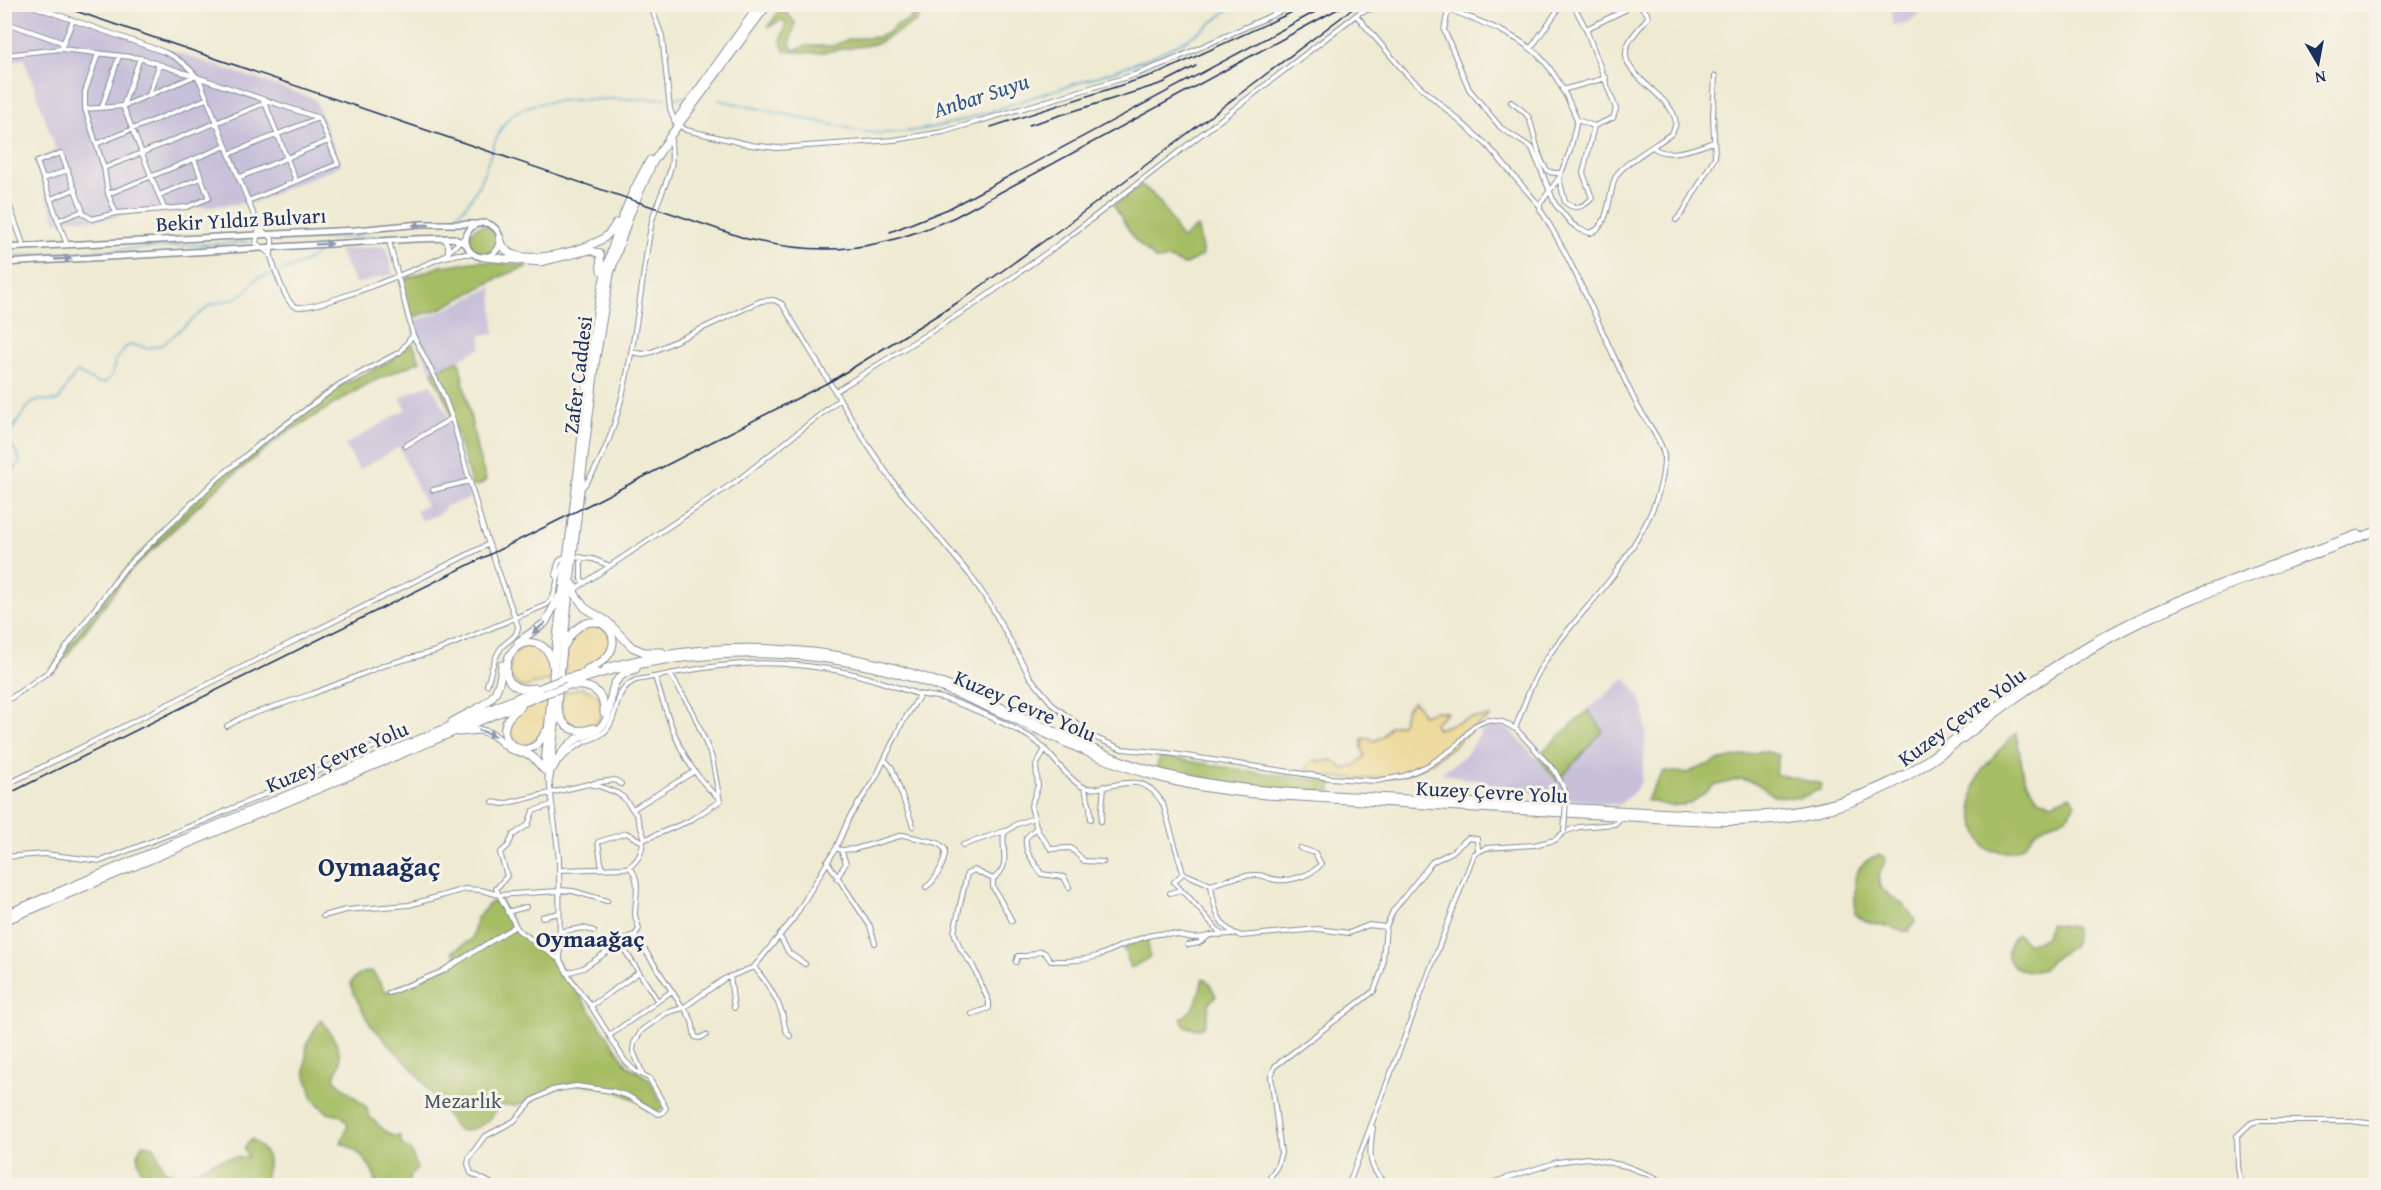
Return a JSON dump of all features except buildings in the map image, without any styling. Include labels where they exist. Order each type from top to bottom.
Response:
[{"type":"highway","points":[[703,88],[760,4]]},
{"type":"highway","points":[[703,88],[768,4]]},
{"type":"highway","name":"Zafer Caddesi","points":[[558,676],[561,577],[572,558],[598,348],[610,274],[635,201],[652,164],[703,88]]},
{"type":"highway","name":"Zafer Caddesi","points":[[558,676],[572,571],[598,303],[604,273],[623,215],[644,170],[677,124]]},
{"type":"highway","points":[[500,238],[506,249],[517,255],[549,257],[599,241],[623,215]]},
{"type":"highway","points":[[484,257],[540,262],[590,250],[597,251],[600,254],[602,265],[598,303]]},
{"type":"highway","name":"Kuzey Çevre Yolu","points":[[558,676],[644,658],[702,650],[736,649],[819,653],[897,669],[961,690],[1125,762],[1204,784],[1268,791],[1490,804],[1716,816],[1761,816],[1830,804],[1895,779],[1938,752],[2043,673],[2115,630],[2188,596],[2376,526]]},
{"type":"highway","name":"Kuzey Çevre Yolu","points":[[124,868],[545,690],[559,691],[583,679],[623,668],[737,653],[800,656],[894,673],[960,696],[1116,764],[1203,788],[1267,795],[1622,816],[1727,821],[1786,819],[1832,809],[1874,794],[1921,770],[2045,678],[2126,630],[2189,601],[2376,531]]},
{"type":"highway","points":[[572,571],[574,590],[585,608],[607,621],[626,643],[638,651],[736,649]]},
{"type":"highway","points":[[429,739],[486,703],[495,694],[501,682],[502,661],[505,654],[516,643],[530,636],[545,623],[556,606],[561,577]]},
{"type":"highway","points":[[558,676],[542,739],[533,747],[518,749],[505,735],[504,725],[508,716],[545,690],[558,676],[606,660],[611,652],[612,638],[609,630],[603,624],[591,621],[578,627],[563,648]]},
{"type":"highway","points":[[545,690],[524,689],[511,683],[506,666],[510,654],[524,644],[540,645],[551,656],[558,676],[560,716],[568,727],[582,732],[593,728],[601,721],[604,712],[603,701],[594,689],[582,685],[559,691]]},
{"type":"highway","points":[[549,779],[553,766],[566,748],[574,741],[591,734],[605,722],[612,689],[623,675],[647,666],[701,656]]},
{"type":"highway","points":[[549,779],[559,691]]},
{"type":"highway","points":[[549,718],[545,763],[549,779]]},
{"type":"highway","points":[[429,739],[471,730],[486,731],[510,749],[532,756],[541,764],[549,779]]},
{"type":"highway","points":[[4,915],[124,868]]},
{"type":"highway","points":[[4,921],[124,868]]},
{"type":"main road","name":"Bekir Yıldız Bulvarı","points":[[4,248],[258,231],[268,234],[421,224],[479,224]]},
{"type":"main road","points":[[462,241],[474,254],[484,257],[496,250],[500,238],[493,226],[479,224],[472,228],[468,235],[467,246]]},
{"type":"main road","name":"Bekir Yıldız Bulvarı","points":[[4,263],[389,240],[444,238],[462,241]]},
{"type":"street","points":[[27,4],[169,54],[183,62],[196,76],[207,98],[248,201],[258,231],[256,243],[271,255]]},
{"type":"street","points":[[650,4],[662,36],[669,101],[677,124],[686,130],[751,145],[777,148],[924,137],[1134,75],[1297,4]]},
{"type":"street","points":[[836,391],[978,302],[1059,244],[1356,15],[1370,8],[1389,4]]},
{"type":"street","points":[[1434,4],[1513,37],[1531,48],[1550,69],[1562,90],[1577,120],[1570,152],[1559,175],[1539,205]]},
{"type":"street","points":[[1458,4],[1447,15],[1444,30],[1464,80],[1501,128],[1532,148],[1555,204],[1571,223],[1584,232],[1594,232],[1600,227],[1618,172],[1671,134],[1676,122],[1669,106],[1643,82],[1626,57],[1631,40],[1648,17],[1638,4]]},
{"type":"street","points":[[1531,48],[1562,4]]},
{"type":"street","points":[[1573,4],[1606,78],[1616,112],[1608,122],[1594,126],[1577,120]]},
{"type":"street","points":[[1586,29],[1625,10]]},
{"type":"street","points":[[1356,15],[1414,82],[1488,145],[1539,205],[1573,268],[1637,404],[1664,454],[1661,481],[1651,515],[1614,574],[1546,659],[1515,729]]},
{"type":"street","points":[[62,49],[74,20]]},
{"type":"street","points":[[4,22],[64,43]]},
{"type":"street","points":[[4,55],[62,49],[140,58],[319,118]]},
{"type":"street","points":[[98,54],[85,92],[85,109],[104,168],[108,194],[116,213]]},
{"type":"street","points":[[102,107],[119,56]]},
{"type":"street","points":[[140,58],[123,106],[164,208]]},
{"type":"street","points":[[148,95],[159,65]]},
{"type":"street","points":[[85,109],[123,106],[196,76]]},
{"type":"street","points":[[1676,220],[1715,157],[1713,142],[1715,76]]},
{"type":"street","points":[[1562,90],[1606,78]]},
{"type":"street","points":[[96,144],[207,98]]},
{"type":"street","points":[[104,168],[265,101]]},
{"type":"street","points":[[265,101],[296,181]]},
{"type":"street","points":[[1511,102],[1529,117],[1546,169],[1559,175]]},
{"type":"street","points":[[229,154],[319,118]]},
{"type":"street","points":[[248,201],[338,164],[319,118]]},
{"type":"street","points":[[1559,175],[1561,192],[1565,202],[1570,206],[1581,206],[1591,199],[1592,194],[1584,181],[1583,173],[1594,126]]},
{"type":"street","points":[[580,490],[595,471],[613,427],[631,352],[651,223],[671,168],[670,135]]},
{"type":"street","points":[[238,178],[328,141]]},
{"type":"street","points":[[1653,147],[1661,152],[1678,151],[1713,142]]},
{"type":"street","points":[[108,194],[226,146]]},
{"type":"street","points":[[67,245],[37,162],[61,153],[85,216],[90,219],[116,213],[187,207],[209,198],[194,159]]},
{"type":"street","points":[[43,179],[68,170]]},
{"type":"street","points":[[159,195],[201,178]]},
{"type":"street","points":[[51,199],[75,189]]},
{"type":"street","points":[[4,190],[24,247]]},
{"type":"street","points":[[59,220],[84,211]]},
{"type":"street","points":[[268,234],[272,238],[271,255],[288,299],[300,309],[324,304],[441,258],[458,254],[474,254]]},
{"type":"street","points":[[441,258],[468,235]]},
{"type":"street","points":[[444,238],[448,245],[448,253]]},
{"type":"street","points":[[389,240],[413,335],[442,391],[452,418],[489,544],[515,618],[517,633],[498,653],[487,686]]},
{"type":"street","points":[[631,352],[643,354],[652,352],[761,301],[774,300],[786,307],[867,444],[893,482],[970,575],[990,603],[1030,677],[1054,706],[1096,738],[1122,749],[1167,753],[1330,778],[1376,781],[1404,776],[1429,765],[1454,748],[1474,726],[1487,720],[1503,722],[1515,729],[1555,771],[1565,790],[1564,832]]},
{"type":"street","points":[[4,703],[48,672],[125,568],[217,479],[340,384],[400,352],[413,335]]},
{"type":"street","points":[[574,590],[738,480],[840,399]]},
{"type":"street","points":[[405,446],[452,418]]},
{"type":"street","points":[[433,490],[470,481]]},
{"type":"street","points":[[4,786],[489,544]]},
{"type":"street","points":[[585,583],[572,558],[593,559],[610,567]]},
{"type":"street","points":[[227,726],[247,716],[302,698],[385,665],[436,651],[549,603],[561,577]]},
{"type":"street","points":[[553,766],[578,745],[606,730],[614,717],[618,697],[627,685],[636,680],[732,664],[801,666],[859,675],[957,703],[1028,736],[1045,749],[1062,770],[1084,787],[1135,783],[1149,789],[1158,797],[1169,820],[1183,873]]},
{"type":"street","points":[[602,868],[598,842],[626,833],[644,840],[689,821],[720,801],[715,769],[706,743],[690,706],[670,674]]},
{"type":"street","points":[[655,677],[671,729],[705,786],[719,798]]},
{"type":"street","points":[[644,1075],[633,1053],[637,1037],[642,1030],[664,1015],[684,1007],[730,975],[754,967],[794,918],[836,848],[845,825],[872,784],[901,725],[920,694]]},
{"type":"street","points":[[4,857],[45,854],[101,861],[201,822],[387,741]]},
{"type":"street","points":[[1045,749],[1036,766],[1038,786],[1031,806],[1036,827],[1050,848],[1071,848],[1084,861],[1103,862]]},
{"type":"street","points":[[885,760],[892,768],[913,826]]},
{"type":"street","points":[[633,809],[695,771]]},
{"type":"street","points":[[496,1185],[475,1176],[469,1169],[469,1158],[484,1137],[514,1121],[533,1100],[552,1090],[576,1086],[612,1091],[628,1096],[656,1113],[662,1113],[665,1110],[665,1104],[649,1078],[625,1061],[560,960],[559,870],[549,779]]},
{"type":"street","points":[[493,802],[503,804],[615,780],[621,784]]},
{"type":"street","points":[[559,870],[629,867],[640,856],[644,840],[633,809],[617,793],[590,784]]},
{"type":"street","points":[[1101,821],[1104,786]]},
{"type":"street","points":[[1084,787],[1090,806],[1091,819]]},
{"type":"street","points":[[551,806],[532,812],[528,825],[513,835],[508,846],[501,851],[500,856],[507,876],[497,886],[514,927],[527,939],[560,960]]},
{"type":"street","points":[[1478,850],[1534,845],[1555,840],[1564,832],[1586,825],[1613,825],[1619,822],[1622,816]]},
{"type":"street","points":[[963,845],[1006,831],[1021,822],[1034,818]]},
{"type":"street","points":[[1036,827],[1026,838],[1027,855],[1042,874],[1063,877],[1068,887]]},
{"type":"street","points":[[1006,831],[1004,837],[1005,867],[993,879],[993,887],[1012,921]]},
{"type":"street","points":[[836,848],[855,849],[903,835],[938,843],[945,849],[945,857],[935,880],[926,886]]},
{"type":"street","points":[[1265,1185],[1277,1166],[1281,1153],[1275,1118],[1272,1071],[1298,1047],[1374,991],[1382,970],[1386,927],[1393,911],[1434,859],[1452,852],[1470,838],[1478,840],[1478,850],[1467,870],[1434,963],[1384,1086],[1375,1118],[1370,1144],[1373,1171],[1383,1181],[1392,1185]]},
{"type":"street","points":[[1183,873],[1211,885],[1260,874],[1274,880],[1295,878],[1320,866],[1320,860],[1315,853],[1300,848]]},
{"type":"street","points":[[837,878],[846,863],[842,850]]},
{"type":"street","points":[[827,861],[870,926],[875,943]]},
{"type":"street","points":[[567,973],[583,968],[635,935],[639,928],[635,914],[637,887],[634,873],[629,867]]},
{"type":"street","points":[[972,1014],[989,1008],[989,1002],[954,932],[968,873],[974,870],[993,879]]},
{"type":"street","points":[[1183,873],[1174,882],[1222,934]]},
{"type":"street","points":[[1211,885],[1217,916],[1235,934]]},
{"type":"street","points":[[323,916],[346,910],[403,906],[465,889],[499,895],[573,891],[607,901]]},
{"type":"street","points":[[1170,893],[1182,891]]},
{"type":"street","points":[[507,912],[526,907]]},
{"type":"street","points":[[542,917],[559,913]]},
{"type":"street","points":[[1016,962],[1018,956],[1027,956],[1039,951],[1045,953],[1051,961],[1084,960],[1140,938],[1160,934],[1191,939],[1222,934],[1246,936],[1318,929],[1349,933],[1369,925],[1386,927]]},
{"type":"street","points":[[389,993],[441,972],[514,927]]},
{"type":"street","points":[[559,932],[583,928],[594,931]]},
{"type":"street","points":[[635,935],[684,1007],[692,1021],[695,1037],[700,1038],[706,1035]]},
{"type":"street","points":[[779,935],[789,953],[805,964]]},
{"type":"street","points":[[1188,945],[1199,943],[1208,936]]},
{"type":"street","points":[[620,944],[658,1000]]},
{"type":"street","points":[[754,967],[773,992],[782,1013],[784,1029],[790,1036]]},
{"type":"street","points":[[591,1006],[639,972]]},
{"type":"street","points":[[730,975],[734,1008]]},
{"type":"street","points":[[610,1035],[672,991]]},
{"type":"street","points":[[1348,1185],[1375,1118]]},
{"type":"street","points":[[2241,1185],[2237,1136],[2251,1123],[2258,1121],[2350,1121],[2376,1124]]},
{"type":"street","points":[[1482,1185],[1557,1162],[1587,1158],[1626,1166],[1653,1176],[1666,1185]]},
{"type":"shaded area","points":[[1892,4],[1928,5],[1907,24],[1892,25]]},
{"type":"shaded area","points":[[4,5],[37,5],[315,99],[341,165],[254,202],[129,214],[99,220],[68,219],[56,223],[34,161],[56,150],[24,58],[5,66]]},
{"type":"shaded area","points":[[386,246],[393,274],[356,284],[338,250]]},
{"type":"shaded area","points":[[492,287],[494,334],[481,335],[481,348],[432,372],[413,334],[412,322],[440,312]]},
{"type":"shaded area","points":[[431,384],[447,414],[470,499],[445,506],[445,509],[437,515],[421,521],[416,510],[426,506],[399,447],[359,470],[345,445],[406,409],[400,398]]},
{"type":"shaded area","points":[[1625,678],[1637,692],[1643,705],[1646,731],[1642,781],[1633,793],[1619,805],[1555,797],[1441,773],[1466,755],[1482,731],[1488,727],[1498,726],[1509,729],[1558,781],[1603,731],[1588,710]]},
{"type":"green space","points":[[921,4],[926,5],[916,22],[876,44],[817,53],[784,51],[781,41],[786,22],[782,20],[768,27],[779,11],[788,14],[795,23],[790,44],[792,48],[796,50],[805,46],[833,46],[849,39],[879,37],[896,25],[909,20]]},
{"type":"green space","points":[[1141,185],[1160,202],[1181,239],[1197,227],[1203,255],[1184,265],[1170,259],[1156,260],[1134,239],[1114,205]]},
{"type":"green space","points":[[483,226],[493,230],[497,240],[493,250],[483,254],[473,250],[469,240],[473,230]]},
{"type":"green space","points":[[480,261],[529,266],[502,276],[440,309],[410,318],[400,281],[441,266]]},
{"type":"green space","points":[[413,344],[420,361],[369,383],[283,435],[216,489],[129,572],[53,674],[51,669],[133,561],[215,482],[332,390],[392,360]]},
{"type":"green space","points":[[459,360],[478,454],[486,480],[480,485],[472,486],[449,408],[432,372]]},
{"type":"green space","points":[[1588,710],[1603,731],[1558,781],[1538,758]]},
{"type":"green space","points":[[2016,733],[2024,777],[2038,799],[2052,803],[2070,795],[2076,803],[2069,815],[2039,829],[2019,849],[2005,852],[1990,850],[1986,849],[1981,841],[1974,821],[1973,791],[1981,772]]},
{"type":"green space","points":[[1762,751],[1779,755],[1775,774],[1822,784],[1821,789],[1800,798],[1775,796],[1754,782],[1740,779],[1714,786],[1690,804],[1670,806],[1646,800],[1664,771],[1686,773],[1717,761]]},
{"type":"green space","points":[[1160,756],[1253,772],[1332,781],[1331,792],[1228,785],[1156,769]]},
{"type":"green space","points":[[1878,855],[1883,856],[1885,860],[1879,876],[1880,885],[1911,914],[1915,922],[1909,931],[1869,922],[1855,914],[1857,872],[1868,860]]},
{"type":"green space","name":"Mezarlık","points":[[499,898],[514,929],[556,961],[628,1066],[649,1079],[663,1106],[661,1110],[657,1112],[624,1094],[599,1086],[574,1084],[557,1087],[521,1104],[497,1106],[492,1117],[487,1121],[470,1129],[458,1131],[418,1075],[370,1024],[352,990],[351,983],[355,978],[362,973],[372,971],[386,992],[429,974],[456,958],[453,951],[472,939],[476,919],[489,904]]},
{"type":"green space","points":[[2049,924],[2074,927],[2075,938],[2072,946],[2055,957],[2043,969],[2024,971],[2011,964],[2008,950],[2017,934],[2027,943],[2037,942],[2046,937]]},
{"type":"green space","points":[[1147,937],[1150,957],[1131,968],[1123,948]]},
{"type":"green space","points":[[1203,978],[1210,984],[1216,996],[1210,1002],[1205,1025],[1197,1029],[1184,1025],[1181,1018],[1195,1005]]},
{"type":"green space","points":[[321,1019],[339,1051],[340,1063],[335,1080],[366,1107],[370,1117],[386,1132],[393,1136],[401,1136],[401,1144],[411,1151],[417,1169],[411,1175],[408,1185],[374,1185],[376,1182],[374,1175],[363,1158],[341,1143],[347,1122],[342,1116],[328,1113],[313,1099],[305,1072],[307,1043]]},
{"type":"green space","points":[[252,1139],[264,1150],[268,1159],[263,1185],[144,1185],[138,1159],[139,1149],[143,1144],[154,1146],[164,1170],[179,1175],[222,1159],[248,1157],[244,1148]]},
{"type":"sand","points":[[595,623],[608,631],[611,643],[600,663],[564,676],[569,642],[578,631]]},
{"type":"sand","points":[[524,645],[541,647],[551,662],[551,680],[521,688],[509,676],[511,656]]},
{"type":"sand","points":[[582,688],[599,695],[602,715],[596,724],[580,730],[565,721],[561,710],[562,693]]},
{"type":"sand","points":[[549,698],[543,732],[526,748],[513,744],[506,730],[517,711]]},
{"type":"sand","points":[[1413,701],[1419,707],[1422,715],[1436,711],[1447,712],[1434,723],[1437,729],[1470,718],[1491,717],[1431,763],[1411,772],[1367,779],[1307,774],[1307,766],[1314,760],[1320,762],[1332,760],[1344,769],[1356,765],[1365,756],[1362,739],[1370,738],[1374,741],[1382,737],[1390,726],[1401,724],[1407,708]]},
{"type":"waterway","name":"Anbar Suyu","points":[[719,100],[866,132],[888,133],[932,128],[976,116],[1131,65],[1191,37],[1236,4]]},
{"type":"waterway","points":[[671,98],[685,97]]},
{"type":"waterway","points":[[453,218],[474,195],[499,132],[516,112],[528,106],[565,100],[666,98]]},
{"type":"waterway","points":[[280,241],[396,235],[426,231]]},
{"type":"waterway","points":[[4,256],[249,242]]},
{"type":"waterway","points":[[280,272],[305,262],[322,250]]},
{"type":"waterway","points":[[4,481],[20,462],[10,441],[12,431],[32,403],[39,400],[59,400],[77,372],[97,383],[105,383],[112,375],[115,361],[126,347],[132,345],[148,348],[162,345],[210,305],[236,298],[245,292],[257,278],[275,274]]},
{"type":"waterway","points":[[4,427],[15,425]]},
{"type":"railway","points":[[55,4],[747,239],[776,245],[829,249],[853,248],[902,237],[955,217],[1347,4]]},
{"type":"railway","points":[[991,127],[1162,72],[1310,4]]},
{"type":"railway","points":[[4,796],[567,516],[833,380],[960,301],[1065,226],[1359,4]]},
{"type":"railway","points":[[890,232],[948,209],[1328,5]]},
{"type":"railway","points":[[1029,125],[1163,83],[1196,66]]},
{"type":"district","name":"Oymaağaç","points":[[379,867]]},
{"type":"district","name":"Oymaağaç","points":[[590,939]]}]
